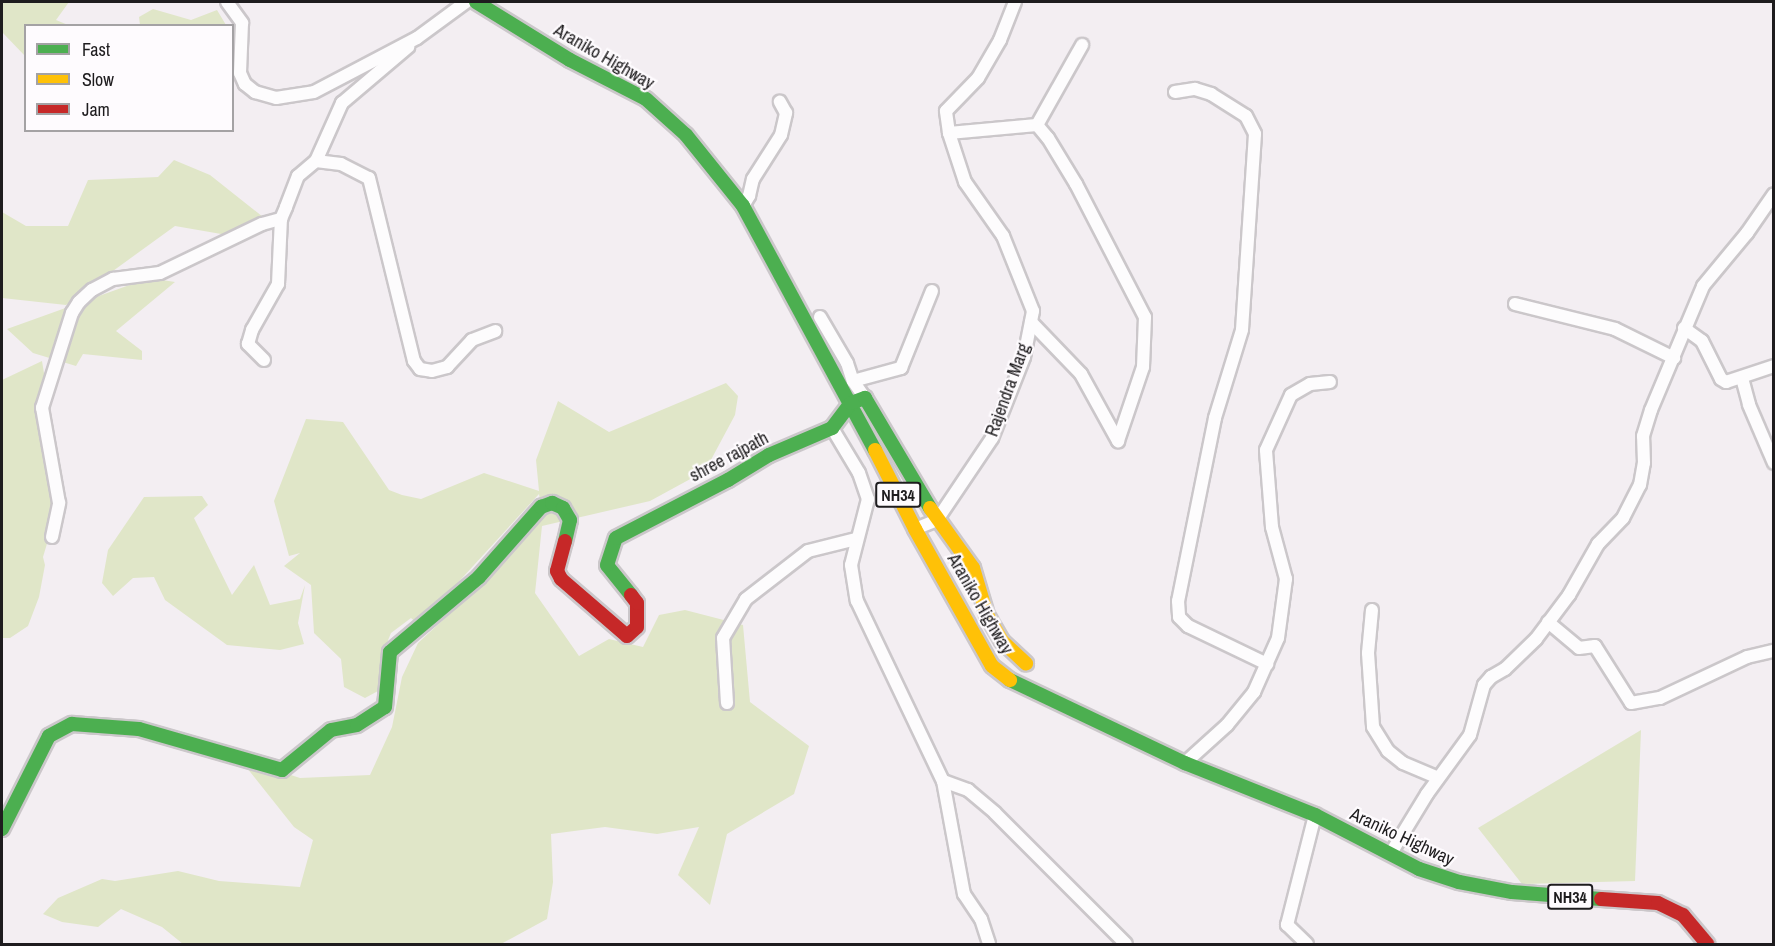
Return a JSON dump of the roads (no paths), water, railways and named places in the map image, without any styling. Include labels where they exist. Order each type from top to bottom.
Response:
[{"type":"main road","name":"Araniko Highway","points":[[476,2],[570,60],[646,99],[686,135],[743,206],[858,401],[915,529],[992,666],[1016,684],[1185,763],[1315,815],[1437,876],[1512,892],[1658,903],[1683,915],[1707,945]]},
{"type":"main road","name":"shree rajpath","points":[[2,829],[49,736],[72,724],[139,729],[282,770],[331,730],[357,725],[385,707],[390,652],[479,577],[541,507],[552,503],[562,508],[570,520],[557,571],[561,579],[627,636],[637,627],[637,603],[607,565],[616,538],[728,480],[769,455],[832,428],[858,401]]},
{"type":"main road","points":[[858,401],[937,520],[973,568],[987,615],[1002,641],[1026,663]]},
{"type":"street","points":[[227,2],[242,23],[240,73],[245,84],[255,92],[276,98],[314,92],[417,38]]},
{"type":"street","points":[[264,360],[248,344],[252,330],[278,284],[281,219],[298,176],[316,161],[342,103],[417,38],[466,2]]},
{"type":"street","points":[[1015,2],[1000,40],[978,78],[946,111],[949,133],[1036,125]]},
{"type":"street","points":[[1036,125],[1082,45]]},
{"type":"street","points":[[1175,92],[1195,89],[1211,94],[1246,116],[1255,134],[1242,330],[1215,418],[1178,602],[1179,617],[1188,626],[1267,664]]},
{"type":"street","points":[[743,206],[749,196],[753,178],[781,135],[786,113],[780,102]]},
{"type":"street","points":[[1031,322],[1081,374],[1118,441],[1143,367],[1145,317],[1076,184],[1048,138],[1036,125]]},
{"type":"street","name":"Rajendra Marg","points":[[937,520],[992,438],[1024,357],[1034,311],[1007,246],[965,182],[949,133]]},
{"type":"street","points":[[316,161],[341,164],[369,178],[414,361],[420,369],[432,371],[447,367],[472,340],[495,331]]},
{"type":"street","points":[[1391,853],[1438,778],[1470,735],[1484,685],[1491,676],[1505,669],[1520,657],[1583,573],[1598,544],[1623,518],[1640,484],[1644,463],[1643,436],[1684,328],[1703,286],[1747,233],[1773,194]]},
{"type":"street","points":[[52,537],[59,503],[42,408],[72,313],[79,302],[92,290],[113,279],[160,273],[262,224],[281,219]]},
{"type":"street","points":[[853,381],[901,368],[932,291]]},
{"type":"street","points":[[1515,304],[1616,329],[1674,358]]},
{"type":"street","points":[[820,317],[847,363],[858,401]]},
{"type":"street","points":[[1684,328],[1695,333],[1702,341],[1721,379],[1726,382],[1773,366]]},
{"type":"street","points":[[1742,378],[1749,405],[1773,463]]},
{"type":"street","points":[[1185,763],[1227,725],[1254,692],[1278,638],[1286,579],[1272,526],[1266,450],[1291,395],[1310,384],[1330,382]]},
{"type":"street","points":[[832,428],[859,473],[868,499],[851,565],[857,601],[943,781],[964,894],[981,919],[989,945]]},
{"type":"street","points":[[915,529],[937,520]]},
{"type":"street","points":[[727,703],[723,638],[746,599],[808,551],[856,539]]},
{"type":"street","points":[[1372,610],[1368,653],[1373,727],[1388,751],[1403,764],[1438,778]]},
{"type":"street","points":[[1548,622],[1579,648],[1595,646],[1631,703],[1660,698],[1747,657],[1773,651]]},
{"type":"street","points":[[943,781],[955,783],[968,790],[995,813],[1126,945]]},
{"type":"street","points":[[1307,945],[1287,925],[1315,815]]}]
